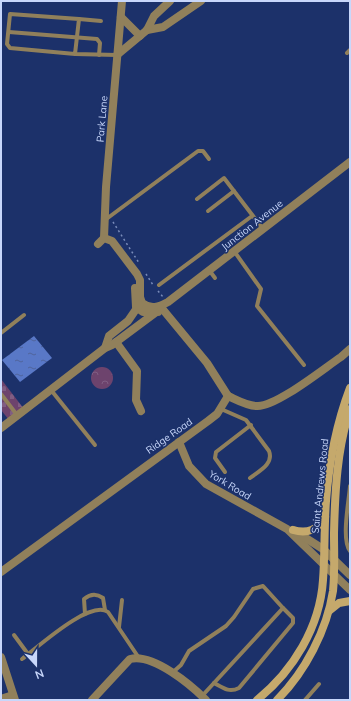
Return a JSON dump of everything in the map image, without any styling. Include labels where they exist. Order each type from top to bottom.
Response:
[{"type":"main road","name":"Saint Andrews Road","points":[[257,700],[280,678],[303,646],[315,618],[320,601],[324,565],[323,549],[325,516],[334,438],[350,388]]},
{"type":"main road","name":"Saint Andrews Road","points":[[277,700],[293,681],[308,659],[322,630],[329,611],[334,575],[336,477],[343,435],[350,410]]},
{"type":"main road","points":[[290,530],[304,532],[313,530],[321,524],[325,516]]},
{"type":"main road","points":[[329,611],[339,603],[350,601]]},
{"type":"street","name":"Park Lane","points":[[104,238],[107,219],[106,187],[122,1]]},
{"type":"street","points":[[117,55],[147,30],[154,16],[170,1]]},
{"type":"street","points":[[147,30],[163,27],[201,1]]},
{"type":"street","points":[[121,17],[140,36]]},
{"type":"street","name":"Junction Avenue","points":[[1,428],[105,348],[116,342],[162,307],[350,162]]},
{"type":"street","points":[[104,238],[112,241],[123,253],[137,274],[141,284],[139,305],[135,282],[112,249],[108,245],[98,244],[104,238]]},
{"type":"street","points":[[139,305],[152,308],[162,307],[207,363],[228,396],[251,406],[266,406],[279,399],[341,357],[350,349]]},
{"type":"street","name":"Junction Avenue","points":[[105,348],[109,336],[128,321],[139,305]]},
{"type":"street","points":[[116,342],[137,371],[136,400],[141,411]]},
{"type":"street","name":"Ridge Road","points":[[1,572],[208,421],[221,409],[228,396]]},
{"type":"street","name":"York Road","points":[[179,442],[189,466],[206,484],[323,549],[350,575]]},
{"type":"street","name":"York Road","points":[[290,530],[350,590]]},
{"type":"street","points":[[1,657],[14,698],[1,699]]},
{"type":"street","points":[[92,700],[130,659],[138,658],[156,664],[172,673],[188,683],[204,698]]},
{"type":"lane","points":[[101,21],[12,13],[8,44],[10,48],[75,54],[117,55]]},
{"type":"lane","points":[[75,54],[79,19]]},
{"type":"lane","points":[[9,32],[99,40],[99,55]]},
{"type":"lane","points":[[107,219],[198,151],[204,152],[209,159]]},
{"type":"lane","points":[[196,199],[223,177],[263,229]]},
{"type":"lane","points":[[208,211],[234,191]]},
{"type":"lane","points":[[159,285],[252,216]]},
{"type":"lane","points":[[234,251],[261,289],[257,306],[304,365]]},
{"type":"lane","points":[[209,270],[215,278]]},
{"type":"lane","points":[[1,333],[24,315]]},
{"type":"lane","points":[[51,390],[95,445]]},
{"type":"lane","points":[[1,394],[17,415]]},
{"type":"lane","points":[[221,409],[246,420],[269,450],[270,455],[268,463],[250,478]]},
{"type":"lane","points":[[225,472],[215,458],[216,452],[251,425]]},
{"type":"lane","points":[[350,486],[346,534],[347,548],[350,551]]},
{"type":"lane","points":[[172,673],[181,665],[189,651],[226,626],[256,586],[263,586],[293,618],[293,623],[239,688],[234,690],[226,690],[214,683]]},
{"type":"lane","points":[[85,614],[84,599],[91,595],[98,595],[103,598],[106,610],[119,627],[138,658]]},
{"type":"lane","points":[[119,627],[122,600]]},
{"type":"lane","points":[[204,698],[214,683],[283,608]]},
{"type":"lane","points":[[22,659],[77,617],[94,610],[106,610]]},
{"type":"lane","points":[[14,635],[28,654]]},
{"type":"lane","points":[[305,700],[319,684]]},
{"type":"path","points":[[107,219],[140,264]]},
{"type":"path","points":[[144,271],[162,307]]},
{"type":"green space","points":[[102,367],[110,370],[113,378],[110,386],[102,389],[94,386],[91,378],[94,370]]},
{"type":"green space","points":[[1,379],[24,409],[9,420],[1,410]]},
{"type":"water","points":[[34,336],[52,358],[20,382],[2,360]]}]
